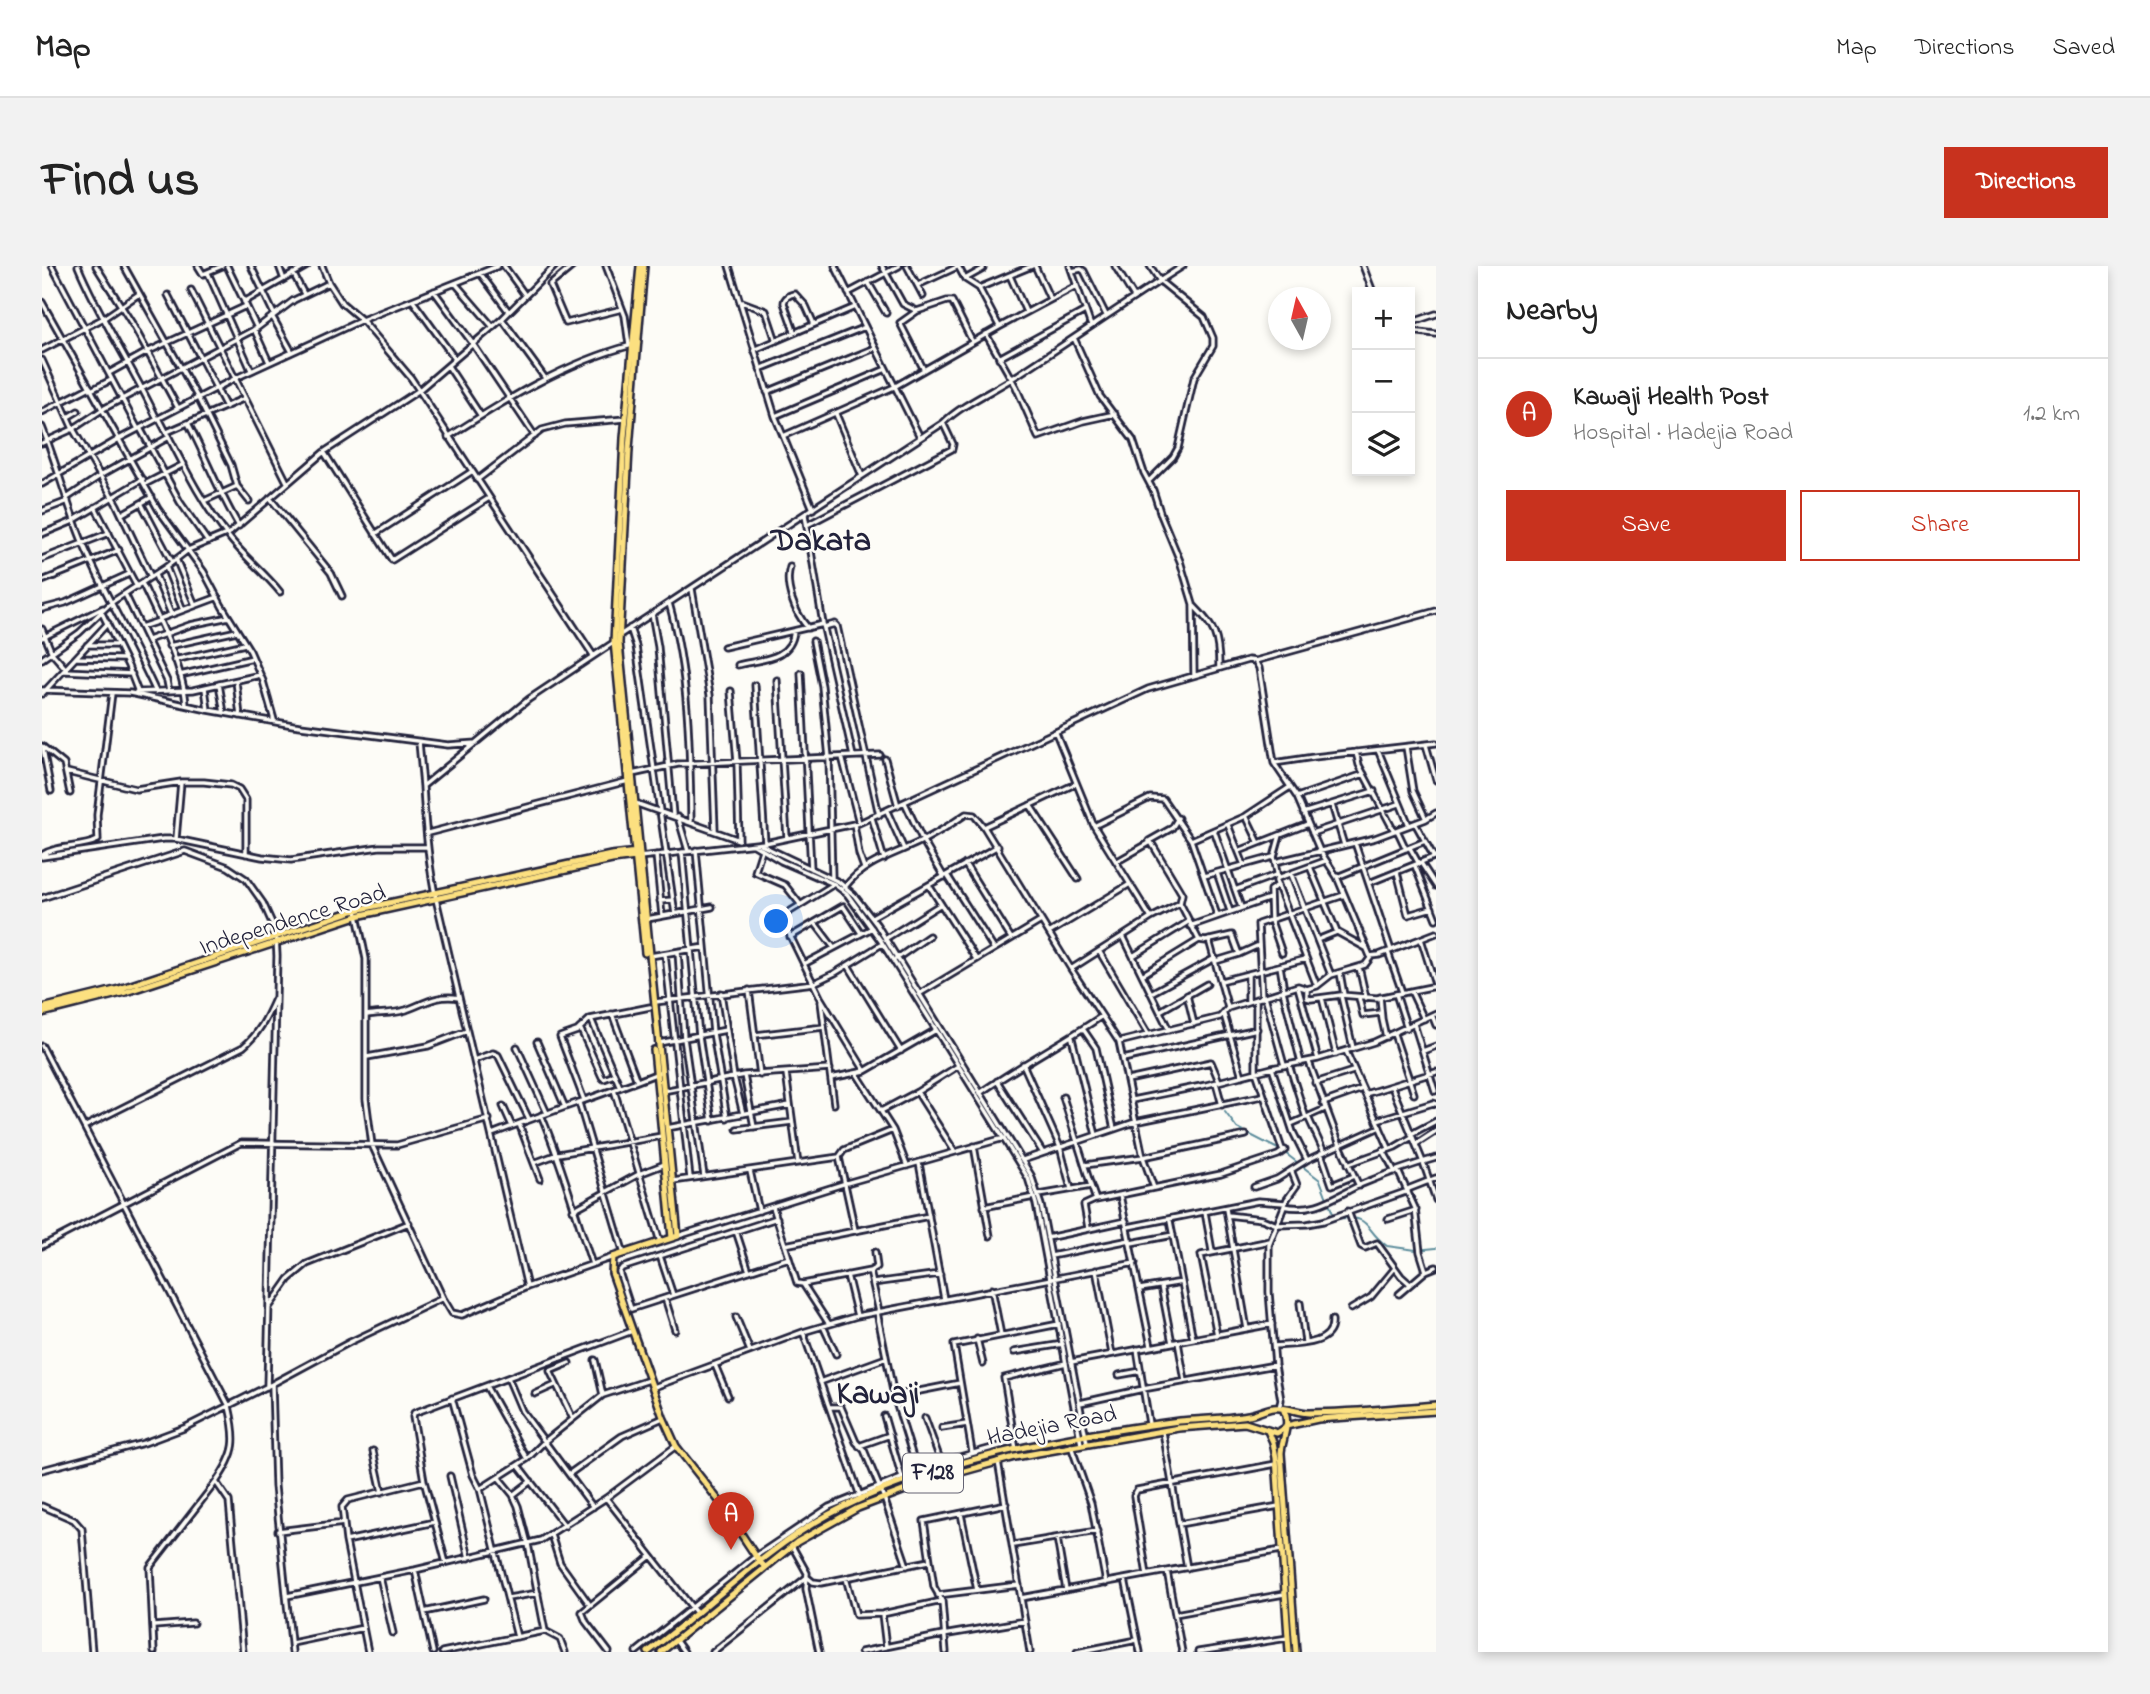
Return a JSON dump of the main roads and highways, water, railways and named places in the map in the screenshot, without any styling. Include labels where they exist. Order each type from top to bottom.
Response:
[{"type":"main road","points":[[642,266],[626,419],[617,639],[628,781],[657,1044],[665,1164],[675,1237]]},
{"type":"main road","points":[[622,529],[633,345]]},
{"type":"main road","points":[[623,718],[635,803],[637,855],[667,1128],[675,1237]]},
{"type":"main road","name":"Independence Road","points":[[42,1010],[109,992],[356,913],[611,855],[637,855]]},
{"type":"main road","points":[[675,1237],[613,1257],[612,1273],[628,1310],[632,1331],[676,1446],[720,1502],[765,1567]]},
{"type":"main road","name":"F128","points":[[1267,1411],[1280,1409],[1314,1413],[1436,1405]]},
{"type":"main road","points":[[1280,1409],[1288,1419],[1281,1453],[1296,1652]]},
{"type":"main road","points":[[1267,1411],[1262,1421],[1273,1442],[1276,1464],[1289,1652]]},
{"type":"main road","name":"Hadejia Road","points":[[648,1652],[697,1614],[757,1559],[860,1496],[1149,1426],[1267,1411]]},
{"type":"main road","name":"F128","points":[[1266,1429],[1277,1433],[1286,1427],[1318,1419],[1436,1411]]},
{"type":"main road","name":"Hadejia Road","points":[[662,1652],[792,1546],[881,1492],[918,1474],[1016,1450],[1083,1440],[1245,1423],[1266,1429]]},
{"type":"waterway","points":[[1225,1112],[1237,1128],[1280,1150]]},
{"type":"waterway","points":[[1285,1153],[1320,1180],[1335,1219],[1362,1221],[1387,1246],[1416,1250],[1436,1248]]},
{"type":"place","name":"Kawaji Health Post","points":[[731,1550]]},
{"type":"district","name":"Dakata","points":[[821,542]]},
{"type":"district","name":"Kawaji","points":[[878,1395]]}]
